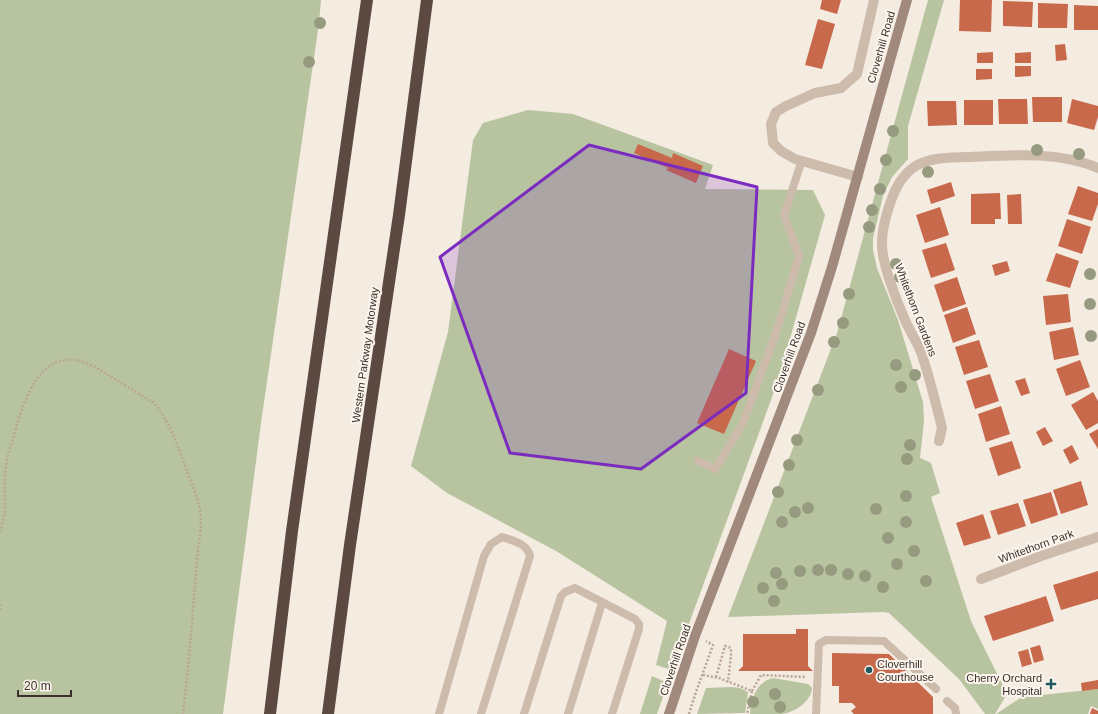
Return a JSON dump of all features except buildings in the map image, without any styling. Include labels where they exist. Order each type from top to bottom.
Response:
[{"type":"highway","points":[[270,714],[292,531],[366,0]]},
{"type":"highway","name":"Western Parkway Motorway","points":[[328,714],[350,545],[399,215],[427,0]]},
{"type":"street","points":[[858,177],[795,159],[781,151],[773,143],[771,124],[776,112],[786,106],[815,93],[841,88],[857,74],[874,0]]},
{"type":"street","name":"Cloverhill Road","points":[[669,714],[695,636],[811,333],[858,177],[907,0]]},
{"type":"street","name":"Whitethorn Gardens","points":[[939,441],[942,428],[922,354],[905,320],[888,275],[883,256],[882,242],[887,211],[897,186],[905,174],[917,164],[937,159],[998,156],[1046,157],[1068,159],[1086,163],[1098,168]]},
{"type":"street","name":"Whitethorn Park","points":[[981,579],[1041,556],[1098,537]]},
{"type":"lane","points":[[698,461],[715,469],[743,423],[776,333],[799,256],[784,215],[802,160]]},
{"type":"lane","points":[[439,714],[484,556],[490,544],[502,537],[525,546],[529,550],[530,556],[481,714]]},
{"type":"lane","points":[[524,714],[561,596],[565,592],[574,588],[635,619],[639,624],[639,629],[612,714]]},
{"type":"lane","points":[[568,714],[602,602]]},
{"type":"lane","points":[[815,714],[819,644],[826,640],[884,641],[936,689]]},
{"type":"lane","points":[[947,701],[955,708],[956,714]]},
{"type":"path","points":[[0,532],[4,509],[6,464],[10,448],[28,395],[45,369],[54,363],[65,360],[85,362],[154,403],[161,411],[170,428],[194,488],[201,522],[192,631],[183,714]]},
{"type":"path","points":[[0,604],[0,612]]},
{"type":"path","points":[[689,714],[698,684],[713,645]]},
{"type":"path","points":[[716,678],[725,646],[731,648],[728,682]]},
{"type":"path","points":[[703,674],[752,691]]},
{"type":"path","points":[[747,714],[752,691],[761,674],[818,678]]},
{"type":"highlighted area","points":[[589,145],[757,187],[746,393],[641,469],[510,453],[440,257]]},
{"type":"green space","points":[[0,0],[321,0],[319,23],[261,423],[223,714],[0,714]]},
{"type":"green space","points":[[928,0],[944,0],[908,126],[908,159],[892,177],[883,196],[873,238],[873,250],[877,268],[898,320],[923,402],[924,421],[920,458],[931,463],[940,493],[931,497],[971,621],[1007,694],[995,714],[985,714],[959,679],[889,613],[728,617],[837,333]]},
{"type":"green space","points":[[528,110],[573,114],[713,165],[705,189],[813,190],[825,215],[778,381],[672,670],[656,665],[667,621],[556,551],[447,493],[411,466],[448,332],[473,140],[483,123]]},
{"type":"green space","points":[[652,676],[668,683],[657,714],[640,714]]},
{"type":"green space","points":[[773,678],[808,684],[812,688],[809,698],[802,706],[787,713],[750,714],[753,697],[759,687],[762,683]]},
{"type":"green space","points":[[706,688],[740,688],[748,692],[745,713],[697,714]]},
{"type":"green space","points":[[1098,689],[1098,709],[1091,706],[1088,714],[996,714],[1022,697]]},
{"type":"place","name":"Cloverhill Courthouse","points":[[869,670]]},
{"type":"place","name":"Cherry Orchard Hospital","points":[[1051,684]]}]
